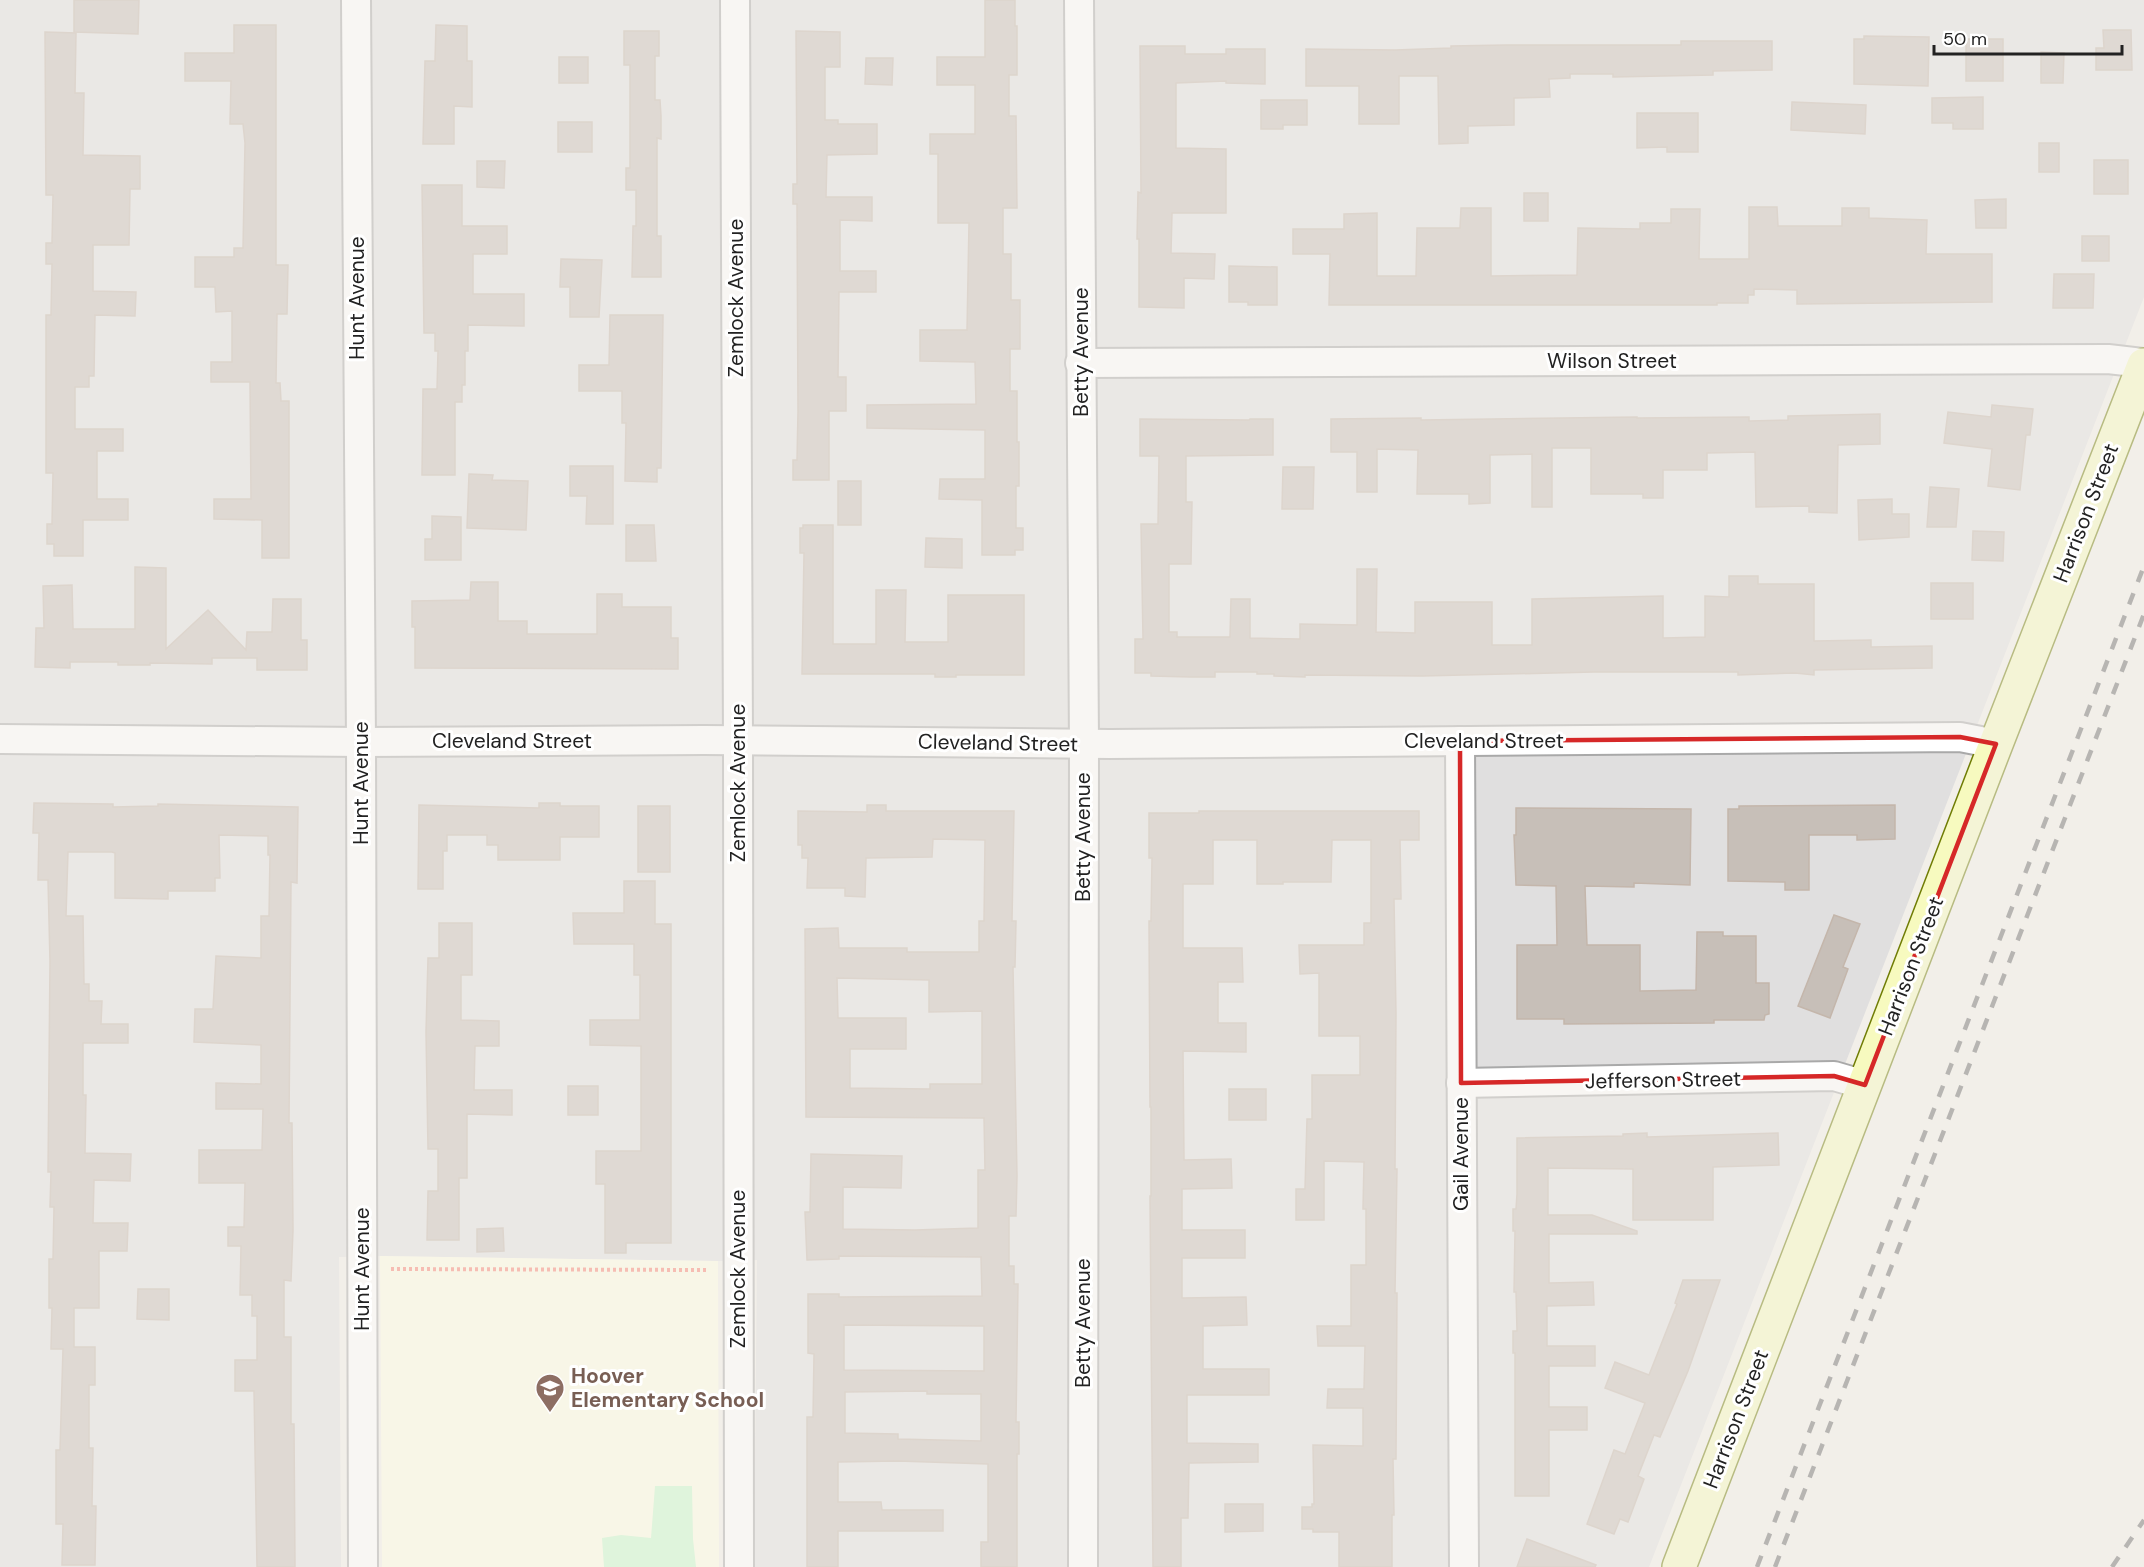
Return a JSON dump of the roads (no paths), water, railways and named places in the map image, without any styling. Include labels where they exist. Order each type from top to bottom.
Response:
[{"type":"main road","name":"Harrison Street","points":[[1679,1567],[2144,364]]},
{"type":"street","name":"Hunt Avenue","points":[[356,0],[363,1567]]},
{"type":"street","name":"Zemlock Avenue","points":[[735,0],[739,1567]]},
{"type":"street","name":"Betty Avenue","points":[[1079,0],[1084,744],[1083,1567]]},
{"type":"street","name":"Wilson Street","points":[[1080,363],[2096,359],[2144,364]]},
{"type":"street","name":"Cleveland Street","points":[[0,739],[1084,744],[1960,737],[1996,744]]},
{"type":"street","name":"Gail Avenue","points":[[1460,741],[1464,1567]]},
{"type":"street","name":"Jefferson Street","points":[[1461,1083],[1834,1076],[1865,1084]]},
{"type":"railway","points":[[1757,1567],[2144,566]]},
{"type":"railway","points":[[1775,1567],[2144,614]]},
{"type":"railway","points":[[2112,1567],[2144,1520]]},
{"type":"place","name":"Hoover Elementary School","points":[[550,1414]]}]
